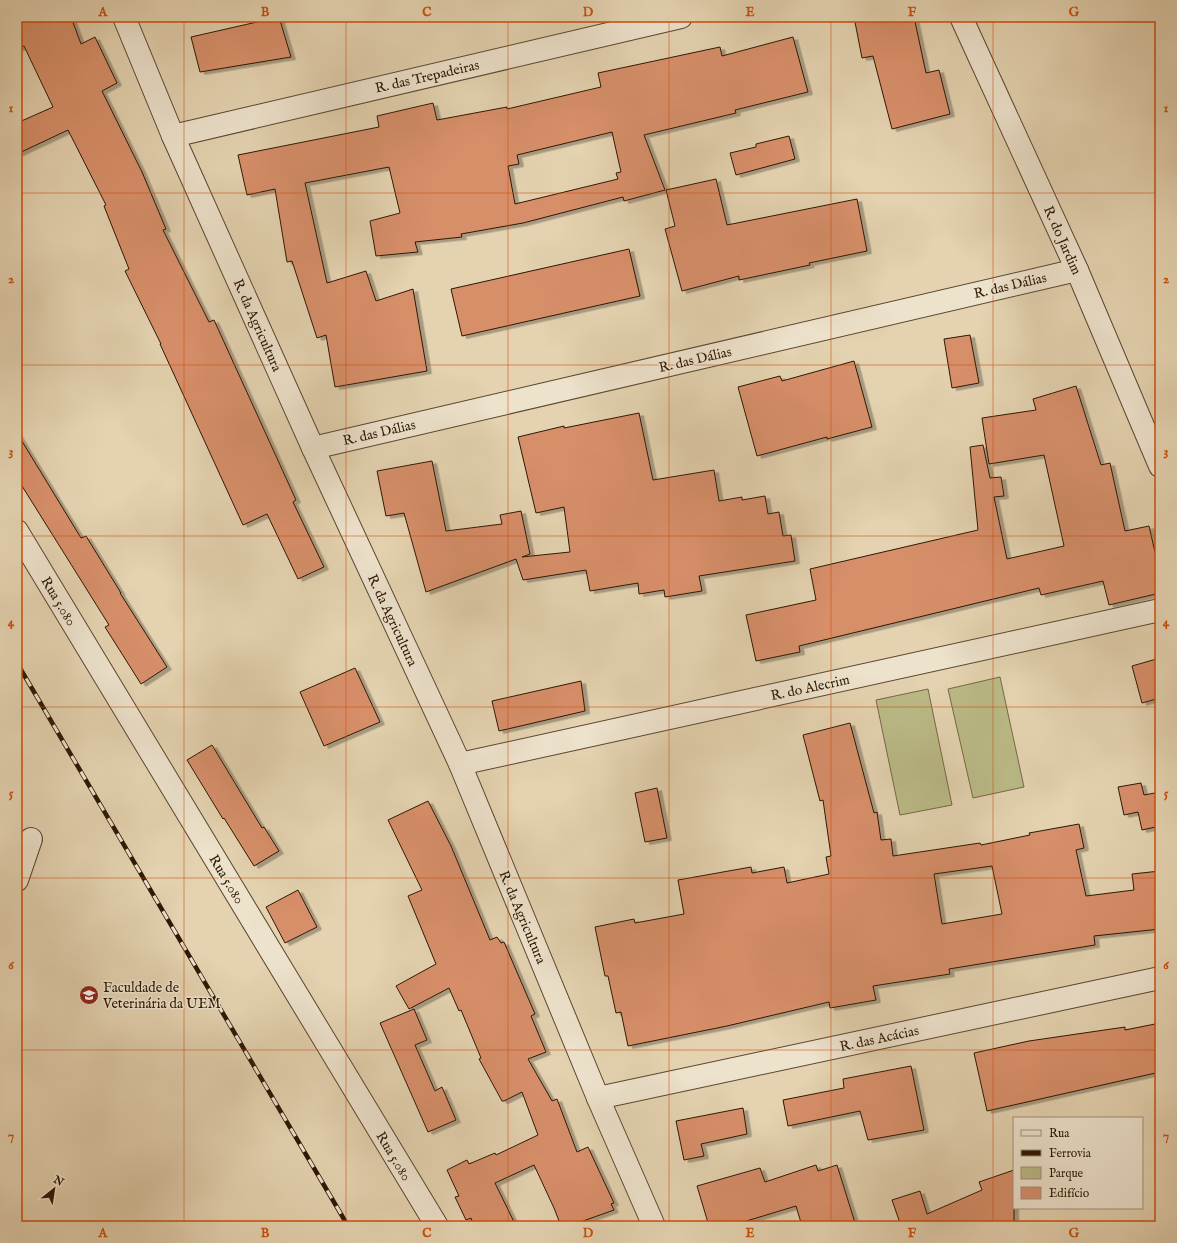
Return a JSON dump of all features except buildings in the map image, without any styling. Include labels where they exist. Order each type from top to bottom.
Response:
[{"type":"street","name":"R. da Agricultura","points":[[124,17],[173,136],[313,448],[460,764],[598,1098],[654,1226]]},
{"type":"street","name":"R. das Trepadeiras","points":[[173,136],[681,17]]},
{"type":"street","name":"R. do Jardim","points":[[961,17],[1077,270],[1160,466]]},
{"type":"street","name":"R. das Dálias","points":[[313,448],[1077,270]]},
{"type":"street","name":"Rua 5.080","points":[[17,531],[437,1226]]},
{"type":"street","name":"R. do Alecrim","points":[[460,764],[1160,610]]},
{"type":"street","points":[[17,880],[31,839]]},
{"type":"street","name":"R. das Acácias","points":[[598,1098],[1160,978]]},
{"type":"green space","points":[[1000,677],[1024,787],[973,798],[948,689]]},
{"type":"green space","points":[[928,689],[952,805],[900,815],[876,700]]},
{"type":"railway","points":[[17,663],[348,1226]]},
{"type":"place","name":"Faculdade de Veterinária da UEM","points":[[89,995]]}]
